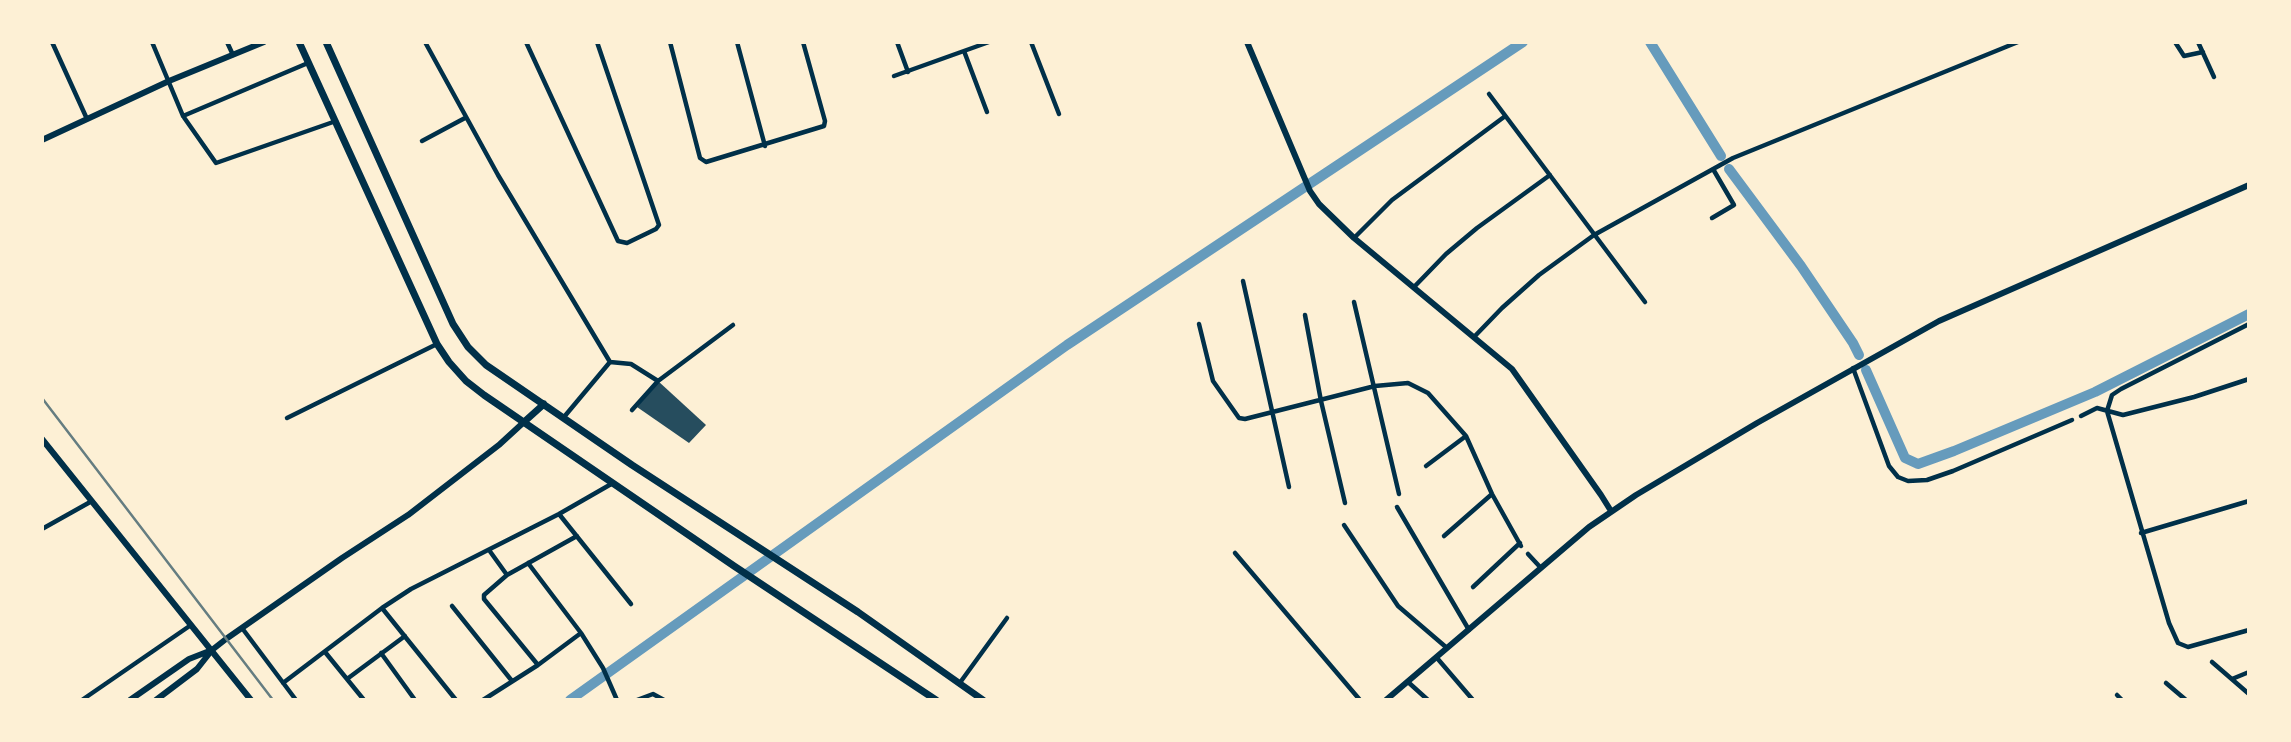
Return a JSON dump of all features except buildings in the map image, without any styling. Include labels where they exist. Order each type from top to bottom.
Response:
[{"type":"main road","points":[[299,42],[438,344],[466,381],[734,566],[936,700]]},
{"type":"main road","points":[[326,42],[453,324],[468,347],[485,365],[782,561],[983,700]]},
{"type":"main road","points":[[524,422],[544,404]]},
{"type":"street","points":[[52,42],[87,120]]},
{"type":"street","points":[[152,42],[183,116],[214,162],[219,164],[336,121]]},
{"type":"street","points":[[227,42],[233,55]]},
{"type":"street","points":[[42,140],[169,81],[264,42]]},
{"type":"street","points":[[425,42],[465,118],[610,362]]},
{"type":"street","points":[[526,42],[618,241],[626,243],[659,225],[597,42]]},
{"type":"street","points":[[670,42],[700,158],[710,162],[821,128],[825,124],[803,42]]},
{"type":"street","points":[[737,42],[765,146]]},
{"type":"street","points":[[897,42],[908,72]]},
{"type":"street","points":[[894,76],[989,42]]},
{"type":"street","points":[[1031,42],[1059,114]]},
{"type":"street","points":[[1247,42],[1310,191],[1329,216],[1512,369],[1611,511]]},
{"type":"street","points":[[1473,338],[1502,307],[1539,275],[1594,235],[1733,158],[2018,42]]},
{"type":"street","points":[[2175,42],[2184,56],[2203,52]]},
{"type":"street","points":[[2198,42],[2214,77]]},
{"type":"street","points":[[964,51],[987,112]]},
{"type":"street","points":[[183,116],[309,62]]},
{"type":"street","points":[[1489,94],[1645,302]]},
{"type":"street","points":[[1354,238],[1392,200],[1504,117]]},
{"type":"street","points":[[422,141],[465,118]]},
{"type":"street","points":[[1712,218],[1734,205],[1713,169]]},
{"type":"street","points":[[1414,287],[1446,254],[1477,228],[1550,175]]},
{"type":"street","points":[[1386,700],[1611,511],[1757,423],[1939,321],[2249,185]]},
{"type":"street","points":[[1243,281],[1289,487]]},
{"type":"street","points":[[1354,302],[1399,494]]},
{"type":"street","points":[[1305,314],[1321,401],[1345,503]]},
{"type":"street","points":[[1199,324],[1213,381],[1237,415],[1245,419],[1400,382],[1414,384],[1428,393],[1466,436],[1492,494],[1520,544],[1473,587]]},
{"type":"street","points":[[2249,324],[2121,389],[2112,395],[2106,411],[2141,533],[2169,623],[2178,643],[2188,648],[2249,630]]},
{"type":"street","points":[[632,410],[658,382],[733,325]]},
{"type":"street","points":[[286,418],[438,344]]},
{"type":"street","points":[[610,362],[631,364],[658,382]]},
{"type":"street","points":[[565,417],[610,362]]},
{"type":"street","points":[[1853,368],[1889,466],[1898,477],[1908,481],[1927,480],[1953,471],[2072,420]]},
{"type":"street","points":[[2081,416],[2097,408],[2123,415],[2194,397],[2249,379]]},
{"type":"street","points":[[130,700],[189,659],[212,650],[408,515],[500,444],[524,422]]},
{"type":"street","points":[[1426,466],[1466,436]]},
{"type":"street","points":[[42,439],[251,700]]},
{"type":"street","points":[[283,683],[411,589],[559,514],[613,483]]},
{"type":"street","points":[[1444,536],[1492,494]]},
{"type":"street","points":[[42,529],[92,501]]},
{"type":"street","points":[[2141,533],[2249,501]]},
{"type":"street","points":[[1397,507],[1469,630]]},
{"type":"street","points":[[559,514],[631,604]]},
{"type":"street","points":[[1344,525],[1398,606],[1448,649]]},
{"type":"street","points":[[538,665],[484,599],[484,595],[507,575],[577,536]]},
{"type":"street","points":[[489,550],[507,575]]},
{"type":"street","points":[[1235,553],[1360,700]]},
{"type":"street","points":[[1528,554],[1541,568]]},
{"type":"street","points":[[528,564],[581,633],[610,681],[617,700]]},
{"type":"street","points":[[452,606],[512,681]]},
{"type":"street","points":[[382,608],[456,700]]},
{"type":"street","points":[[959,684],[1007,618]]},
{"type":"street","points":[[82,700],[192,624]]},
{"type":"street","points":[[242,628],[296,700]]},
{"type":"street","points":[[483,700],[538,665],[581,633]]},
{"type":"street","points":[[347,679],[405,636]]},
{"type":"street","points":[[156,700],[197,669],[212,650]]},
{"type":"street","points":[[325,652],[364,700]]},
{"type":"street","points":[[381,653],[415,700]]},
{"type":"street","points":[[1437,657],[1473,700]]},
{"type":"street","points":[[2212,663],[2249,694]]},
{"type":"street","points":[[2232,679],[2249,672]]},
{"type":"street","points":[[1407,681],[1428,700]]},
{"type":"street","points":[[2166,683],[2186,700]]},
{"type":"street","points":[[637,700],[653,694],[664,700]]},
{"type":"street","points":[[2117,695],[2122,700]]},
{"type":"waterway","points":[[570,700],[1067,345],[1523,42]]},
{"type":"waterway","points":[[1650,42],[1721,156]]},
{"type":"waterway","points":[[1729,169],[1801,266],[1859,355]]},
{"type":"waterway","points":[[1866,370],[1905,458],[1918,464],[2095,392],[2249,314]]},
{"type":"railway","points":[[42,398],[273,700]]}]
